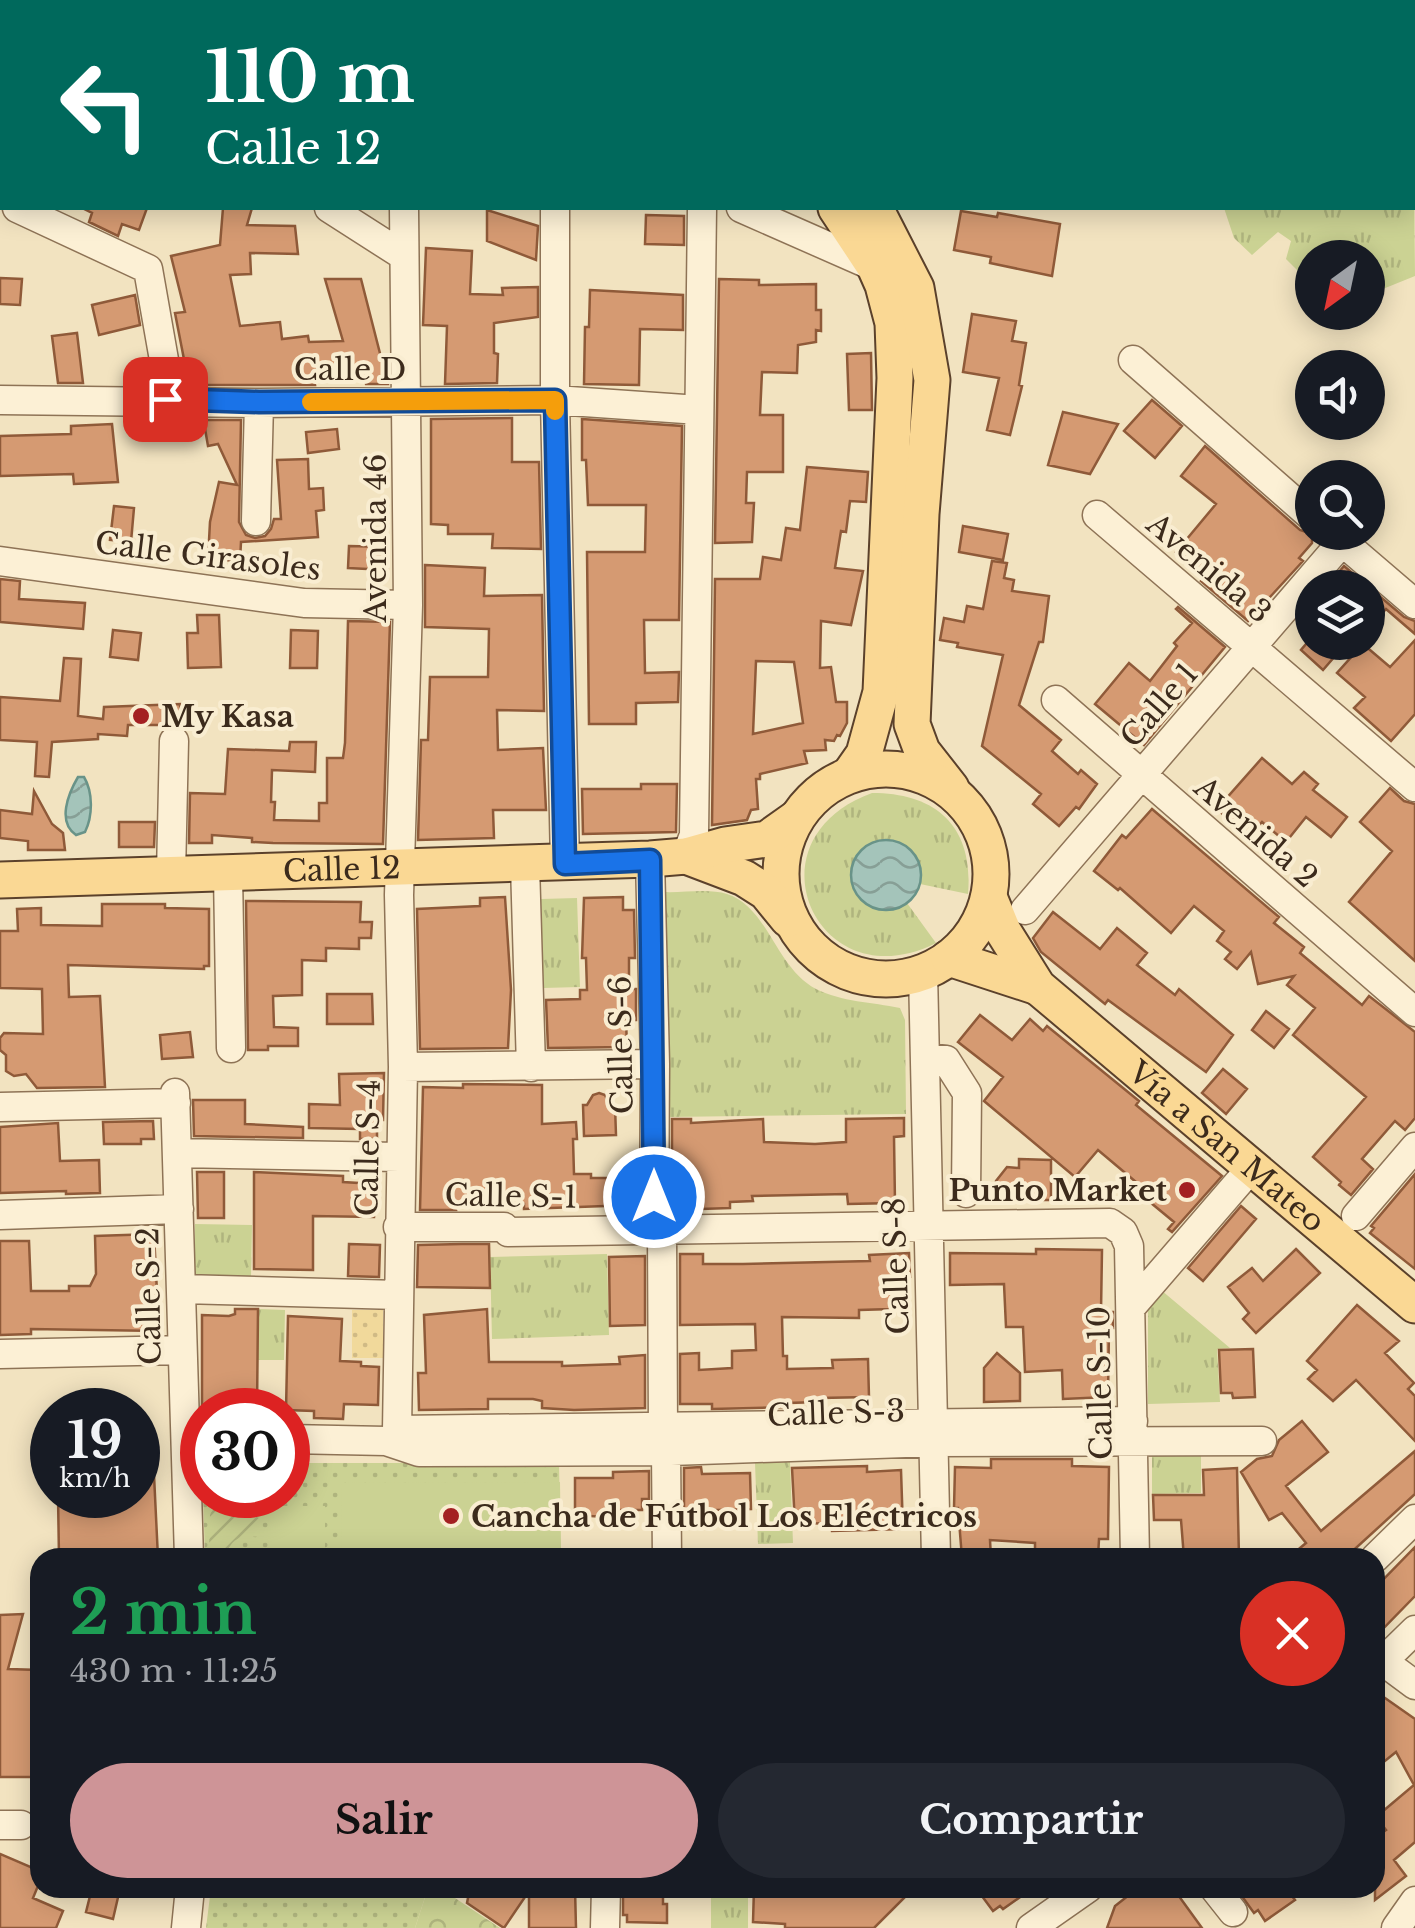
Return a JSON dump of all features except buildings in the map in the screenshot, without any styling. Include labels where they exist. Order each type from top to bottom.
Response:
[{"type":"main road","points":[[837,210],[875,267],[893,323],[895,378],[881,692],[864,754],[850,774]]},
{"type":"main road","points":[[875,210],[916,288],[932,380],[921,514],[912,724],[922,752],[961,800],[981,829],[991,862],[989,897],[981,920],[967,941],[936,965],[898,978],[873,978],[849,972],[817,952],[793,924],[783,898],[780,871],[784,844],[795,819],[819,792],[850,774],[880,768],[910,771],[938,782],[961,800]]},
{"type":"main road","name":"Calle 12","points":[[0,880],[650,860],[767,840],[795,819]]},
{"type":"main road","name":"Calle 12","points":[[686,856],[744,878],[766,892],[793,924]]},
{"type":"main road","points":[[989,897],[1003,931],[1038,987]]},
{"type":"main road","points":[[936,965],[1038,987]]},
{"type":"main road","name":"Vía a San Mateo","points":[[1038,987],[1415,1305]]},
{"type":"street","points":[[21,210],[148,269],[167,377],[165,399]]},
{"type":"street","points":[[332,210],[404,256]]},
{"type":"street","name":"Avenida 46","points":[[401,868],[408,604],[404,210]]},
{"type":"street","points":[[555,210],[565,864]]},
{"type":"street","points":[[686,856],[694,834],[702,210]]},
{"type":"street","points":[[745,210],[875,267]]},
{"type":"street","points":[[1134,360],[1295,501]]},
{"type":"street","name":"Calle D","points":[[0,400],[555,400],[699,410]]},
{"type":"street","points":[[256,520],[259,402]]},
{"type":"street","name":"Avenida 3","points":[[1097,516],[1415,787]]},
{"type":"street","name":"Calle 1","points":[[1025,910],[1253,648],[1326,550]]},
{"type":"street","points":[[1351,550],[1415,604]]},
{"type":"street","name":"Calle Girasoles","points":[[0,560],[304,604],[408,604]]},
{"type":"street","name":"Avenida 2","points":[[1056,700],[1415,1012]]},
{"type":"street","points":[[171,874],[174,741]]},
{"type":"street","name":"Calle S-6","points":[[650,860],[658,1230],[668,1440],[667,1548]]},
{"type":"street","points":[[524,866],[531,1067]]},
{"type":"street","name":"Calle S-4","points":[[398,1441],[401,868]]},
{"type":"street","points":[[228,874],[231,1048]]},
{"type":"street","name":"Calle S-8","points":[[936,965],[926,1058],[936,1548]]},
{"type":"street","points":[[926,1058],[946,1060],[967,1093],[966,1193]]},
{"type":"street","points":[[402,1067],[655,1064]]},
{"type":"street","name":"Calle S-2","points":[[0,1108],[175,1098],[182,1350],[187,1388]]},
{"type":"street","points":[[1356,1216],[1415,1146]]},
{"type":"street","points":[[177,1153],[400,1157]]},
{"type":"street","points":[[1132,1306],[1252,1167]]},
{"type":"street","points":[[0,1215],[179,1208]]},
{"type":"street","name":"Calle S-1","points":[[398,1227],[504,1227],[508,1232],[1102,1222]]},
{"type":"street","name":"Calle S-10","points":[[1102,1222],[1117,1226],[1127,1239],[1132,1306],[1135,1548]]},
{"type":"street","points":[[182,1289],[398,1295]]},
{"type":"street","points":[[0,1354],[182,1350]]},
{"type":"street","name":"Calle S-3","points":[[310,1439],[668,1440],[1133,1431],[1262,1441]]},
{"type":"street","name":"Calle S-2","points":[[189,1548],[191,1518]]},
{"type":"street","points":[[1385,1548],[1415,1519]]},
{"type":"street","points":[[1385,1660],[1415,1630]]},
{"type":"street","points":[[1385,1669],[1415,1685]]},
{"type":"street","points":[[186,1928],[189,1898]]},
{"type":"street","points":[[605,1928],[606,1898]]},
{"type":"street","points":[[1031,1928],[1074,1898]]},
{"type":"street","points":[[1222,1898],[1233,1912]]},
{"type":"street","points":[[1396,1928],[1415,1901]]},
{"type":"green space","points":[[1225,210],[1414,210],[1415,276],[1385,288],[1385,240],[1295,240],[1295,268],[1286,259],[1291,241],[1278,232],[1252,255],[1234,238]]},
{"type":"green space","points":[[872,793],[915,799],[947,818],[965,850],[968,870],[968,894],[920,884],[907,903],[936,943],[894,956],[858,951],[830,934],[811,908],[804,877],[811,845],[833,815]]},
{"type":"green space","points":[[664,892],[727,894],[753,912],[791,967],[816,989],[900,1008],[905,1020],[906,1114],[668,1117]]},
{"type":"green space","points":[[577,898],[580,987],[543,988],[541,899]]},
{"type":"green space","points":[[195,1224],[252,1225],[251,1277],[194,1276]]},
{"type":"green space","points":[[607,1254],[609,1335],[492,1339],[490,1257]]},
{"type":"green space","points":[[1161,1290],[1230,1348],[1217,1349],[1220,1402],[1148,1404],[1148,1306]]},
{"type":"green space","points":[[259,1309],[285,1310],[284,1360],[258,1360]]},
{"type":"green space","points":[[1201,1455],[1201,1493],[1152,1494],[1152,1456]]},
{"type":"green space","points":[[790,1462],[793,1543],[758,1544],[755,1463]]},
{"type":"green space","points":[[310,1463],[559,1463],[561,1548],[205,1548],[204,1518],[310,1518]]},
{"type":"green space","name":"Cancha de Fútbol Los Eléctricos","points":[[560,1482],[561,1548],[342,1548],[341,1483]]},
{"type":"green space","points":[[310,1506],[325,1506],[325,1548],[269,1548],[268,1518],[310,1518]]},
{"type":"green space","points":[[210,1518],[261,1519],[260,1537],[238,1539],[230,1548],[209,1548]]},
{"type":"green space","points":[[210,1898],[425,1898],[415,1928],[206,1928]]},
{"type":"green space","points":[[425,1898],[455,1898],[500,1928],[415,1928]]},
{"type":"green space","points":[[711,1898],[748,1898],[748,1928],[711,1928]]},
{"type":"sand","points":[[352,1310],[383,1310],[383,1358],[352,1358]]},
{"type":"water","points":[[78,777],[84,777],[87,783],[91,804],[85,832],[76,835],[66,815]]},
{"type":"water","points":[[886,840],[900,842],[911,850],[919,861],[919,889],[911,900],[900,908],[886,910],[872,908],[861,900],[853,889],[851,875],[853,861],[861,850],[872,842]]},
{"type":"slow traffic","points":[[311,402],[555,400],[555,411]]},
{"type":"place","name":"My Kasa","points":[[141,716]]},
{"type":"place","name":"Punto Market","points":[[1187,1190]]},
{"type":"place","name":"Cancha de Fútbol Los Eléctricos","points":[[451,1516]]},
{"type":"route","points":[[165,399],[555,400],[565,864],[650,860],[654,1197]]}]
